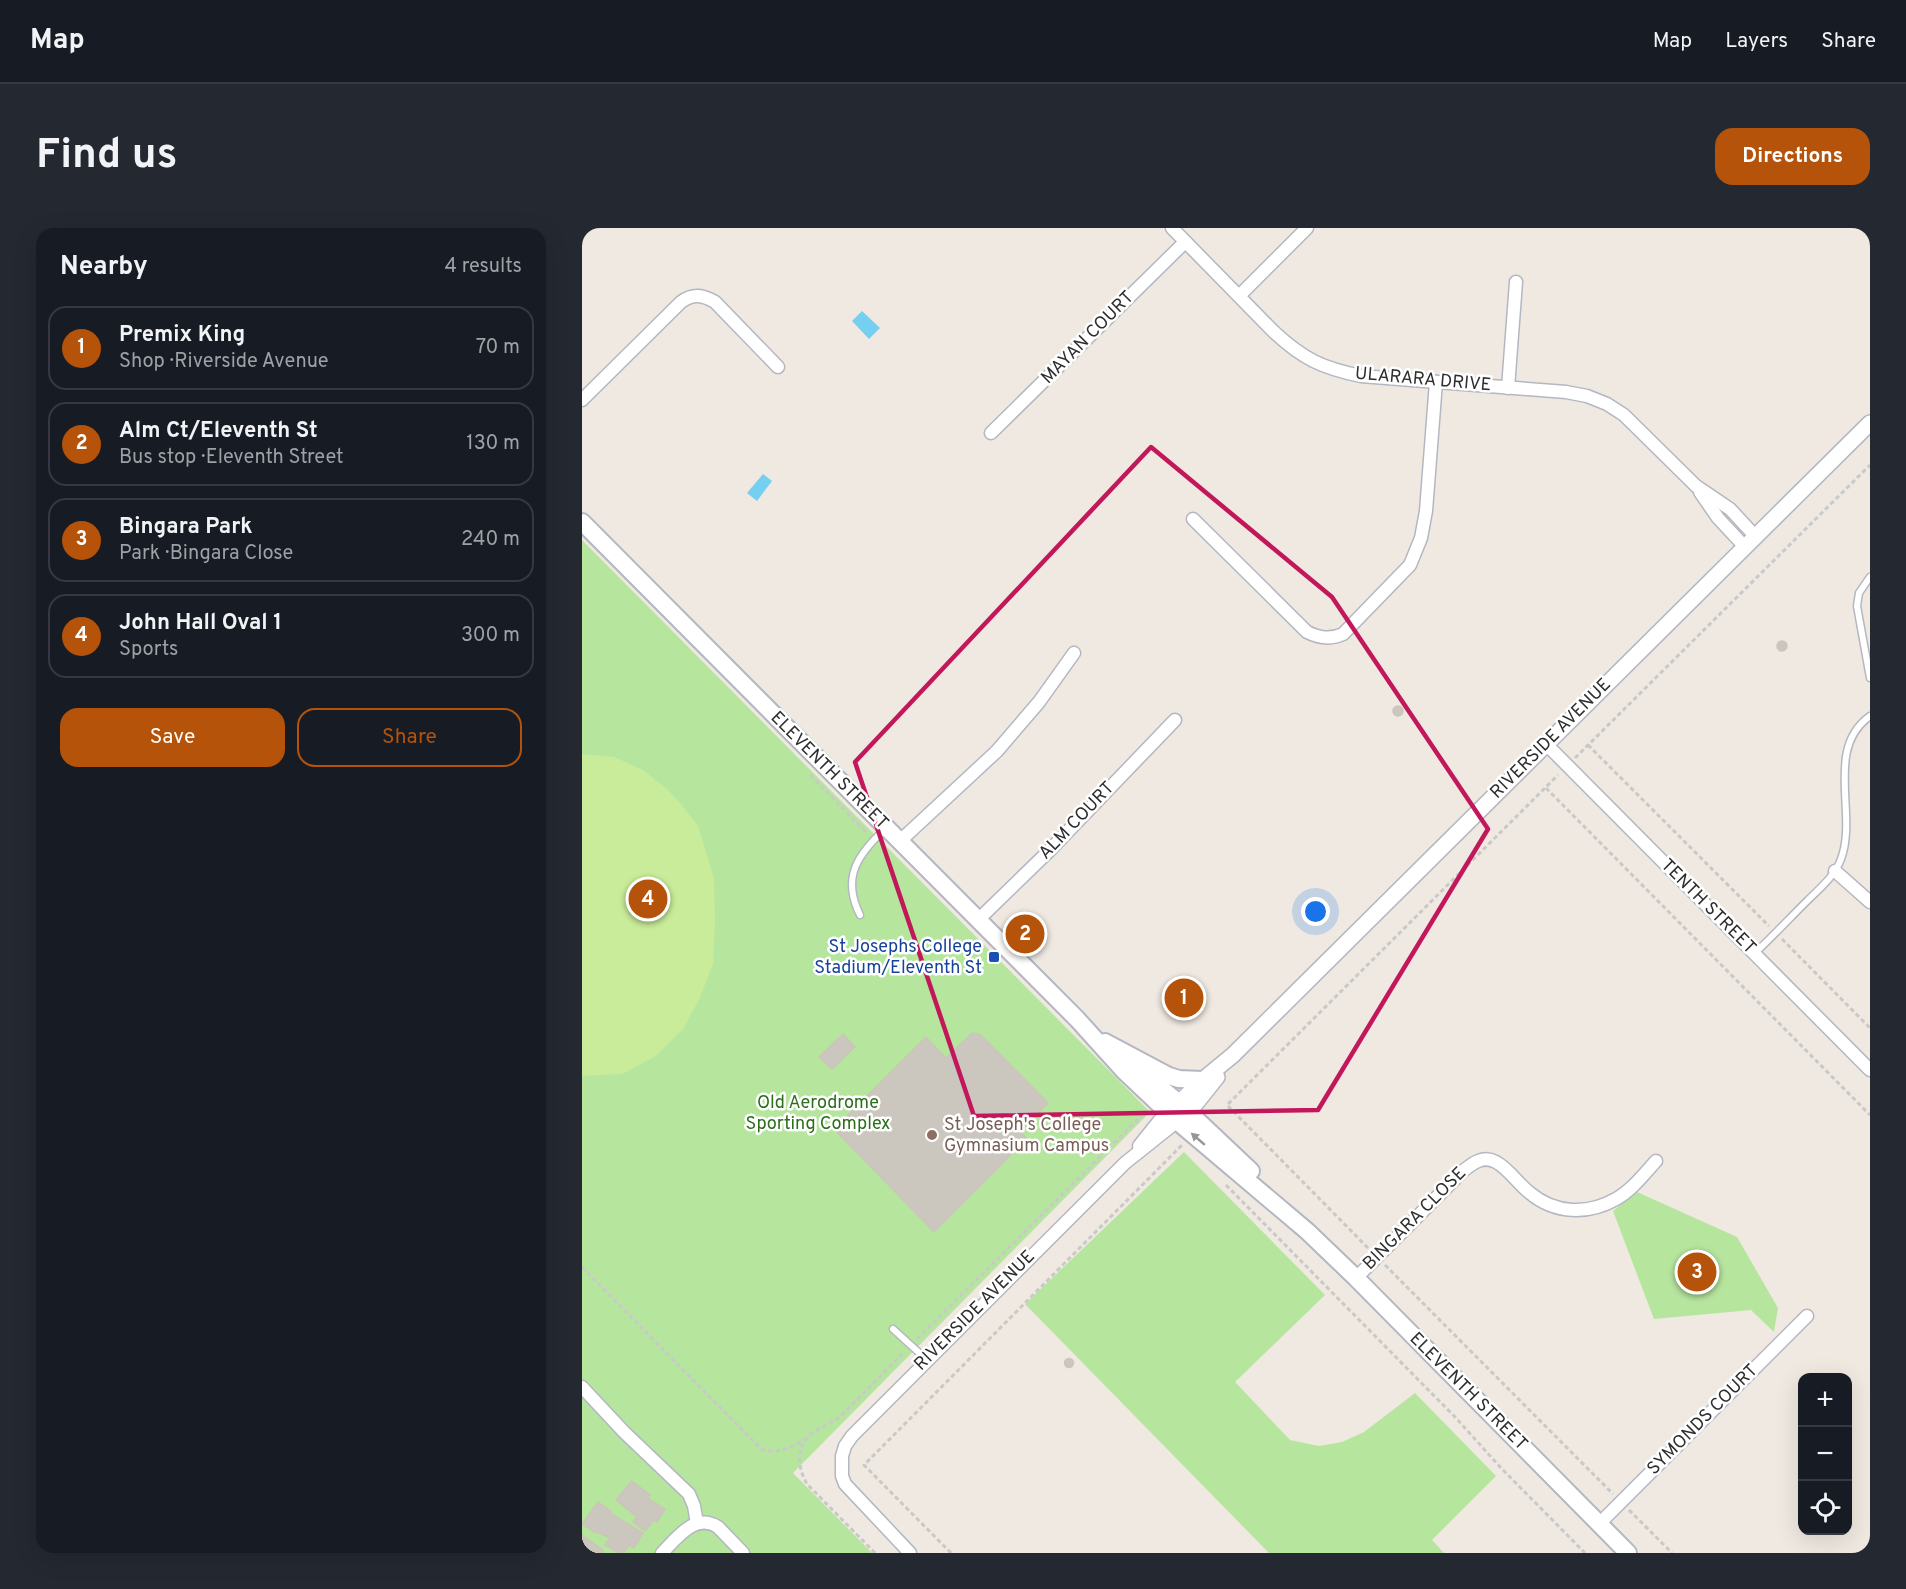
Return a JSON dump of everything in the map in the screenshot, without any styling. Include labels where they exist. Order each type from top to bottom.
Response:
[{"type":"main road","name":"ELEVENTH STREET","points":[[582,522],[1077,1019],[1124,1071],[1356,1278],[1628,1553]]},
{"type":"main road","name":"ELEVENTH STREET","points":[[1077,1019],[1105,1042],[1176,1116]]},
{"type":"main road","points":[[1105,1042],[1179,1080],[1203,1080]]},
{"type":"street","name":"ULARARA DRIVE","points":[[1172,228],[1289,346],[1319,365],[1362,376],[1566,392],[1587,396],[1607,404],[1638,427],[1696,486],[1718,518],[1750,542]]},
{"type":"street","points":[[1239,296],[1307,228]]},
{"type":"street","name":"MAYAN COURT","points":[[991,433],[1185,242]]},
{"type":"street","points":[[1508,388],[1516,282]]},
{"type":"street","points":[[582,400],[681,302],[694,296],[708,298],[715,302],[778,367]]},
{"type":"street","points":[[1193,519],[1307,632],[1316,636],[1336,638],[1343,634],[1410,565],[1417,553],[1426,511],[1436,382]]},
{"type":"street","name":"RIVERSIDE AVENUE","points":[[910,1553],[845,1484],[841,1469],[842,1456],[852,1436],[926,1359],[1176,1116],[1233,1055],[1870,423]]},
{"type":"street","points":[[900,841],[997,751],[1040,702],[1074,653]]},
{"type":"street","name":"ALM COURT","points":[[978,920],[1051,849],[1175,720]]},
{"type":"street","name":"TENTH STREET","points":[[1546,744],[1870,1070]]},
{"type":"street","points":[[1835,871],[1870,902]]},
{"type":"street","name":"RIVERSIDE AVENUE","points":[[1125,1164],[1176,1116],[1203,1080],[1233,1055]]},
{"type":"street","name":"BINGARA CLOSE","points":[[1356,1278],[1463,1171],[1480,1160],[1496,1162],[1540,1200],[1552,1206],[1579,1211],[1591,1209],[1618,1198],[1656,1161]]},
{"type":"street","name":"SYMONDS COURT","points":[[1599,1524],[1807,1316]]},
{"type":"street","points":[[582,1387],[624,1432],[689,1494],[697,1523]]},
{"type":"street","points":[[663,1553],[686,1530],[697,1523],[707,1522],[718,1527],[743,1553]]},
{"type":"lane","points":[[1870,577],[1859,593],[1857,606],[1870,678]]},
{"type":"lane","points":[[1754,954],[1835,871],[1841,860],[1845,839],[1847,750],[1856,729],[1870,716]]},
{"type":"lane","points":[[860,915],[853,902],[851,888],[856,863],[863,851],[887,828]]},
{"type":"lane","points":[[893,1329],[926,1359]]},
{"type":"path","points":[[1672,1553],[1227,1105],[1870,465]]},
{"type":"path","points":[[1588,745],[1870,1028]]},
{"type":"path","points":[[1546,788],[1870,1115]]},
{"type":"path","points":[[951,1553],[864,1465],[1182,1145],[1176,1116]]},
{"type":"path","points":[[1226,1185],[1456,1418],[1501,1468],[1585,1553]]},
{"type":"path","points":[[582,1267],[761,1449],[781,1450],[807,1438]]},
{"type":"highlighted area","points":[[1151,447],[1332,597],[1488,829],[1318,1110],[974,1116],[855,762]]},
{"type":"green space","name":"Old Aerodrome Sporting Complex","points":[[582,540],[1150,1112],[793,1473],[872,1553],[582,1553]]},
{"type":"green space","points":[[582,754],[614,757],[643,770],[667,789],[698,826],[714,878],[713,964],[699,1000],[683,1029],[656,1056],[622,1074],[582,1076]]},
{"type":"green space","points":[[1184,1152],[1325,1295],[1235,1382],[1290,1440],[1319,1446],[1342,1442],[1364,1432],[1415,1393],[1496,1476],[1432,1540],[1444,1553],[1269,1553],[1025,1304]]},
{"type":"green space","points":[[1637,1192],[1737,1237],[1778,1308],[1774,1332],[1751,1310],[1654,1319],[1613,1211]]},
{"type":"water","points":[[862,311],[880,328],[869,339],[852,321]]},
{"type":"water","points":[[763,474],[772,481],[757,501],[747,493]]},
{"type":"building","points":[[1782,641],[1787,646],[1782,651],[1777,646]]},
{"type":"building","points":[[1398,706],[1402,707],[1402,715],[1398,716],[1394,715],[1393,711],[1394,707]]},
{"type":"building","name":"St Joseph's College Gymnasium Campus","points":[[972,1033],[980,1034],[1048,1103],[1020,1131],[1027,1139],[934,1232],[834,1129],[926,1037],[946,1058]]},
{"type":"building","points":[[843,1034],[855,1047],[832,1069],[819,1057]]},
{"type":"building","points":[[1069,1359],[1073,1363],[1069,1367],[1065,1363]]},
{"type":"building","points":[[632,1481],[650,1495],[647,1498],[665,1509],[657,1522],[654,1520],[645,1531],[633,1522],[637,1517],[616,1500]]},
{"type":"building","points":[[598,1502],[611,1511],[610,1513],[643,1533],[634,1548],[629,1545],[624,1553],[619,1553],[605,1545],[610,1538],[582,1524]]},
{"type":"building","points":[[582,1535],[603,1550],[603,1553],[582,1553]]},
{"type":"place","name":"John Hall Oval 1","points":[[648,899]]},
{"type":"place","name":"Alm Ct/Eleventh St","points":[[1025,934]]},
{"type":"place","name":"St Josephs College Stadium/Eleventh St","points":[[994,957]]},
{"type":"place","name":"Premix King","points":[[1184,998]]},
{"type":"place","name":"St Joseph's College Gymnasium Campus","points":[[932,1135]]},
{"type":"place","name":"Bingara Park","points":[[1697,1272]]}]
